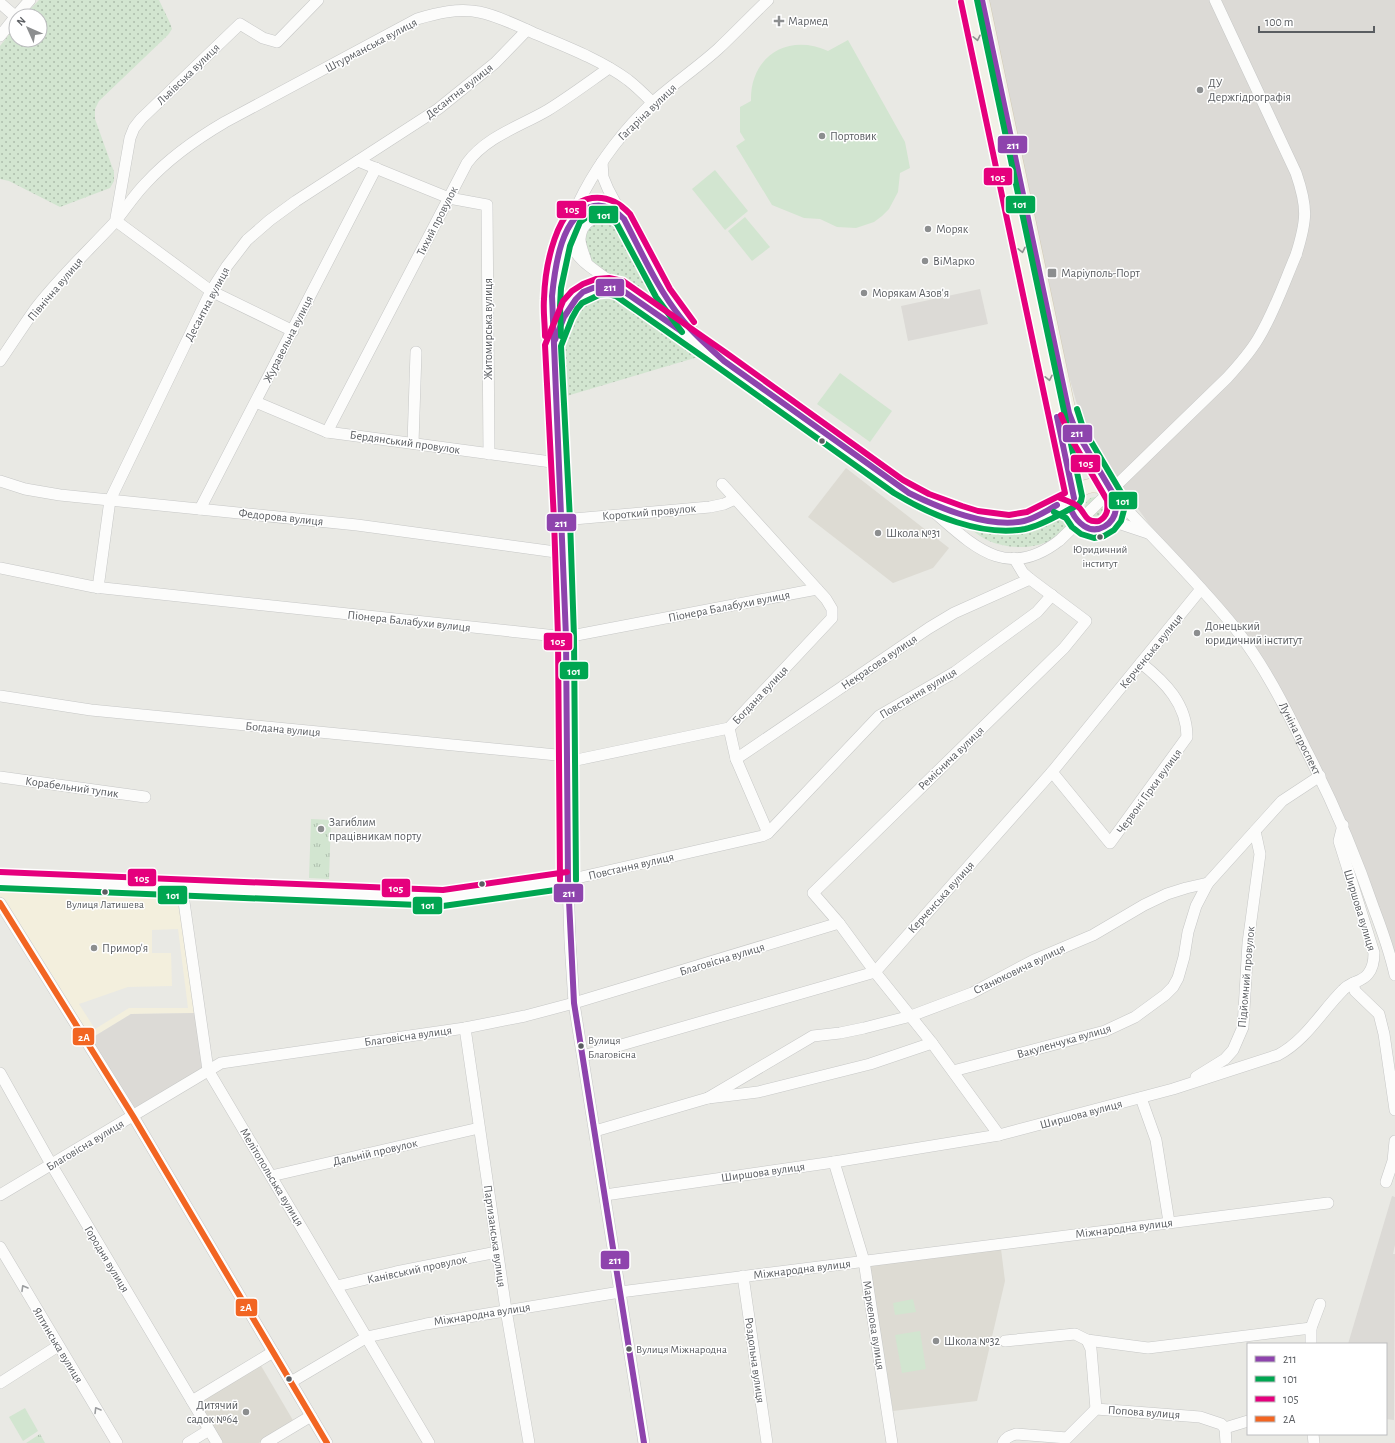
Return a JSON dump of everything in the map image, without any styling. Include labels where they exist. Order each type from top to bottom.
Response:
[{"type":"main road","points":[[969,0],[1074,498]]},
{"type":"main road","name":"Луніна проспект","points":[[982,0],[1069,413],[1076,431],[1112,494]]},
{"type":"main road","points":[[1090,485],[1104,486],[1112,494],[1117,505],[1116,513],[1112,521],[1106,527],[1093,530],[1086,528],[1075,519],[1072,512],[1072,505],[1078,492],[1084,487],[1090,485]]},
{"type":"street","points":[[23,8],[30,0]]},
{"type":"street","name":"Львівська вулиця","points":[[116,221],[130,138],[134,128],[141,119],[240,24],[263,38],[277,42],[318,0]]},
{"type":"street","name":"Гагаріна вулиця","points":[[644,1443],[574,1003],[568,880],[566,638],[552,296],[558,257],[570,222],[585,191],[617,140],[653,103],[718,49],[768,0]]},
{"type":"street","points":[[624,219],[612,208],[604,206],[596,205],[581,210],[570,222],[570,232],[573,246],[580,258],[619,288],[724,361],[899,487],[919,499],[982,550],[992,555],[1014,558],[1027,557],[1039,553],[1060,540],[1244,360],[1268,322],[1296,255],[1305,224],[1306,212],[1301,187],[1296,173],[1215,0]]},
{"type":"street","points":[[0,3],[8,10]]},
{"type":"street","name":"Штурманська вулиця","points":[[116,221],[130,201],[160,169],[183,149],[204,135],[417,20],[445,12],[479,12],[497,17],[527,30],[609,68],[627,80],[653,103]]},
{"type":"street","points":[[0,36],[8,26]]},
{"type":"street","name":"Десантна вулиця","points":[[98,588],[110,500],[211,291],[227,266],[247,240],[259,230],[296,201],[438,109],[495,63],[527,30]]},
{"type":"street","name":"Тихий провулок","points":[[328,432],[467,163],[480,148],[488,142],[562,101],[609,68]]},
{"type":"street","points":[[358,161],[449,198]]},
{"type":"street","points":[[602,162],[601,170],[605,183],[664,293],[689,329],[724,361]]},
{"type":"street","name":"Журавельна вулиця","points":[[200,509],[376,168]]},
{"type":"street","name":"Житомирська вулиця","points":[[449,198],[487,205],[489,454]]},
{"type":"street","points":[[587,264],[581,244],[582,233],[584,228],[592,220],[602,217],[613,219],[622,226],[646,261]]},
{"type":"street","points":[[116,221],[211,291],[293,331]]},
{"type":"street","name":"Північна вулиця","points":[[0,361],[36,308],[116,221]]},
{"type":"street","points":[[553,345],[570,305],[577,297],[597,287],[608,286],[619,288]]},
{"type":"street","points":[[413,443],[416,352]]},
{"type":"street","name":"Бердянський провулок","points":[[256,402],[328,432],[559,463]]},
{"type":"street","name":"Федорова вулиця","points":[[0,481],[32,490],[60,495],[357,525],[563,553]]},
{"type":"street","points":[[722,484],[817,589]]},
{"type":"street","name":"Луніна проспект","points":[[1112,494],[1201,589],[1236,629],[1258,661],[1281,699],[1320,776],[1342,825],[1364,879],[1395,975]]},
{"type":"street","points":[[919,499],[939,507],[976,518],[1008,522],[1026,520],[1074,498]]},
{"type":"street","name":"Короткий провулок","points":[[562,520],[710,507],[724,504],[735,499]]},
{"type":"street","points":[[1057,505],[1072,512]]},
{"type":"street","points":[[939,507],[977,539],[995,548],[1011,551],[1026,550],[1038,548],[1060,540]]},
{"type":"street","name":"Луніна проспект","points":[[1112,521],[1149,533]]},
{"type":"street","points":[[1014,558],[1023,573],[1052,595]]},
{"type":"street","name":"Піонера Балабухи вулиця","points":[[0,568],[98,588],[566,638],[817,589]]},
{"type":"street","name":"Некрасова вулиця","points":[[736,759],[948,616],[1030,579]]},
{"type":"street","name":"Богдана вулиця","points":[[0,696],[91,710],[567,759],[728,728],[832,618],[832,609],[817,589]]},
{"type":"street","name":"Керченська вулиця","points":[[875,972],[1052,772],[1201,589]]},
{"type":"street","name":"Реміснича вулиця","points":[[839,923],[813,893],[1064,648],[1086,621],[1052,595]]},
{"type":"street","name":"Повстання вулиця","points":[[0,880],[444,898],[568,880],[768,833],[878,716],[954,672],[1037,612],[1052,595]]},
{"type":"street","name":"Червоні Гірки вулиця","points":[[1052,772],[1110,844],[1187,737],[1187,726],[1178,701],[1171,691],[1141,663]]},
{"type":"street","points":[[728,728],[736,759],[768,833]]},
{"type":"street","points":[[1208,883],[1282,801],[1320,776]]},
{"type":"street","name":"Корабельний тупик","points":[[0,777],[145,797]]},
{"type":"street","name":"Ширшова вулиця","points":[[604,1195],[834,1162],[999,1135],[1173,1090],[1278,1055],[1299,1041],[1343,989],[1361,980],[1369,973],[1374,961],[1374,953],[1339,841],[1342,825]]},
{"type":"street","name":"Підйомний провулок","points":[[1173,1090],[1225,1059],[1233,1050],[1243,1027],[1248,943],[1260,854],[1255,831]]},
{"type":"street","name":"Станюковича вулиця","points":[[708,1098],[812,1036],[840,1033],[911,1016],[972,993],[1034,960],[1093,935],[1167,894],[1208,883]]},
{"type":"street","name":"Вакуленчука вулиця","points":[[953,1072],[1105,1031],[1135,1017],[1173,987],[1178,978],[1184,957],[1188,932],[1196,906],[1208,883]]},
{"type":"street","name":"Мелітопольська вулиця","points":[[182,888],[208,1070],[429,1443]]},
{"type":"street","points":[[0,903],[133,1116],[327,1443]]},
{"type":"street","points":[[839,923],[875,972],[932,1043],[999,1135]]},
{"type":"street","name":"Благовісна вулиця","points":[[0,1195],[221,1063],[465,1028],[525,1016],[574,1003],[839,923]]},
{"type":"street","points":[[583,1056],[875,972]]},
{"type":"street","points":[[1353,983],[1356,991],[1379,1014],[1384,1034],[1395,1110]]},
{"type":"street","name":"Партизанська вулиця","points":[[465,1028],[497,1252],[529,1443]]},
{"type":"street","name":"Станюковича вулиця","points":[[594,1131],[708,1098],[758,1092],[870,1064],[932,1043]]},
{"type":"street","name":"Городня вулиця","points":[[0,1073],[51,1164],[217,1443]]},
{"type":"street","points":[[1141,1098],[1156,1140],[1169,1222]]},
{"type":"street","name":"Дальній провулок","points":[[272,1176],[479,1128]]},
{"type":"street","points":[[1386,1182],[1393,1161],[1395,1141]]},
{"type":"street","name":"Маркелова вулиця","points":[[834,1162],[864,1261],[892,1443]]},
{"type":"street","name":"Міжнародна вулиця","points":[[291,1382],[366,1337],[426,1324],[506,1310],[620,1292],[743,1276],[1169,1222],[1328,1204]]},
{"type":"street","name":"Ялтинська вулиця","points":[[0,1247],[117,1443]]},
{"type":"street","name":"Канівський провулок","points":[[337,1286],[396,1272],[497,1252]]},
{"type":"street","name":"Роздольна вулиця","points":[[743,1276],[767,1443]]},
{"type":"street","points":[[1311,1343],[1311,1328],[1320,1304]]},
{"type":"street","points":[[1087,1340],[1148,1348],[1311,1328]]},
{"type":"street","points":[[1005,1341],[1075,1334],[1082,1336],[1087,1340],[1091,1349],[1096,1409]]},
{"type":"street","points":[[0,1383],[58,1346]]},
{"type":"street","points":[[192,1401],[273,1352]]},
{"type":"street","name":"Попова вулиця","points":[[1003,1443],[1010,1436],[1016,1434],[1066,1441],[1096,1409],[1200,1417],[1217,1422],[1225,1428]]},
{"type":"street","points":[[266,1443],[311,1416]]},
{"type":"street","points":[[1226,1443],[1225,1428],[1247,1421]]},
{"type":"street","points":[[188,1443],[209,1430]]},
{"type":"shaded area","points":[[989,0],[1395,0],[1395,958],[1369,878],[1347,823],[1285,696],[1149,524],[1105,463],[1080,415],[1066,366]]},
{"type":"shaded area","points":[[980,289],[988,324],[908,341],[901,306]]},
{"type":"shaded area","name":"Школа №31","points":[[846,468],[949,548],[933,568],[893,583],[808,517]]},
{"type":"shaded area","points":[[1,884],[179,892],[195,1013],[131,1014],[90,1039],[0,896]],"holes":[[[178,929],[188,1008],[129,1008],[95,1029],[79,1004],[128,987],[172,986],[171,953],[152,953],[152,930]]]},
{"type":"shaded area","points":[[195,1013],[202,1069],[134,1110],[90,1039],[131,1014]]},
{"type":"shaded area","points":[[1392,1196],[1395,1197],[1395,1245],[1393,1254],[1395,1254],[1394,1420],[1387,1419],[1387,1343],[1348,1343]]},
{"type":"shaded area","name":"Школа №32","points":[[1001,1249],[1005,1281],[977,1401],[893,1411],[870,1266]]},
{"type":"shaded area","name":"Дитячий садок №64","points":[[260,1364],[294,1422],[259,1443],[222,1443],[197,1402]]},
{"type":"green space","points":[[39,0],[159,0],[172,29],[168,35],[99,101],[95,109],[95,119],[114,172],[114,181],[110,188],[60,207],[9,181],[0,179],[0,46],[8,36],[8,48],[48,48],[48,8],[32,8]]},
{"type":"green space","name":"Портовик","points":[[848,40],[905,142],[910,168],[900,173],[898,192],[889,209],[874,222],[856,228],[837,227],[820,219],[804,218],[772,205],[736,146],[745,140],[740,132],[740,107],[751,101],[752,85],[757,72],[764,61],[774,52],[786,47],[799,45],[813,46],[828,51]]},
{"type":"green space","points":[[715,170],[748,211],[725,230],[692,189]]},
{"type":"green space","points":[[745,217],[770,247],[752,261],[728,231]]},
{"type":"green space","points":[[602,220],[619,227],[644,262],[687,329],[589,262],[584,239],[589,226]]},
{"type":"green space","points":[[598,290],[618,292],[708,354],[560,398],[557,346],[568,317],[579,299]]},
{"type":"green space","points":[[840,373],[892,411],[870,442],[817,404]]},
{"type":"green space","points":[[1074,445],[1085,464],[1085,468],[1082,471],[1078,471],[1075,468],[1071,446]]},
{"type":"green space","points":[[1095,497],[1102,500],[1105,507],[1102,514],[1095,517],[1088,514],[1085,507],[1088,500]]},
{"type":"green space","points":[[1063,510],[1071,514],[1074,522],[1070,526],[1050,541],[1023,547],[1004,546],[987,540],[960,520],[994,528],[1011,529],[1037,523]]},
{"type":"green space","points":[[311,819],[331,820],[329,879],[309,878]]},
{"type":"green space","points":[[913,1299],[916,1312],[895,1315],[893,1303]]},
{"type":"green space","points":[[920,1331],[926,1369],[902,1373],[895,1335]]},
{"type":"green space","points":[[25,1408],[38,1431],[23,1441],[9,1417]]},
{"type":"green space","points":[[40,1434],[45,1443],[26,1443]]},
{"type":"transit line","name":"101","points":[[576,880],[574,637],[570,520],[561,346],[572,318],[582,303],[599,295],[608,294],[616,296],[894,493],[940,516],[974,527],[1009,531],[1039,525],[1078,505],[1081,501],[1082,496],[977,0]]},
{"type":"transit line","name":"211","points":[[982,0],[1069,413],[1076,431],[1115,497],[1115,514],[1109,523],[1100,529],[1084,526],[1077,520],[1072,512]]},
{"type":"transit line","name":"105","points":[[560,880],[558,637],[554,520],[545,345],[563,301],[572,291],[583,284],[596,279],[609,278],[623,281],[903,480],[929,494],[978,511],[1009,515],[1027,512],[1065,493],[961,2]]},
{"type":"transit line","name":"105","points":[[545,336],[545,286],[554,239],[569,212],[579,203],[592,198],[603,198],[613,201],[630,214],[670,289],[694,322]]},
{"type":"transit line","name":"211","points":[[644,1443],[574,1003],[568,880],[566,637],[552,296],[558,257],[567,230],[574,219],[583,211],[594,206],[598,205],[607,207],[618,213],[624,219],[664,295],[672,307],[701,340],[724,361],[909,493],[950,511],[981,520],[996,522],[1011,523],[1028,520],[1057,505]]},
{"type":"transit line","name":"101","points":[[561,336],[561,288],[570,246],[580,222],[588,216],[597,214],[606,215],[617,224],[656,297],[682,332]]},
{"type":"transit line","name":"211","points":[[555,340],[564,317],[576,299],[583,292],[593,288],[604,287],[619,288],[681,331]]},
{"type":"transit line","name":"101","points":[[1054,512],[1066,518],[1072,527],[1081,534],[1094,538],[1104,536],[1114,530],[1121,521],[1124,510],[1122,494],[1083,428],[1077,409]]},
{"type":"transit line","name":"105","points":[[1060,498],[1079,507],[1090,520],[1099,521],[1107,512],[1107,500],[1069,435],[1061,415]]},
{"type":"transit line","name":"211","points":[[1057,417],[1074,498]]},
{"type":"transit line","name":"105","points":[[0,872],[443,890],[567,872]]},
{"type":"transit line","name":"101","points":[[0,888],[443,906],[569,888]]},
{"type":"transit line","name":"2А","points":[[0,903],[133,1116],[327,1443]]},
{"type":"place","name":"Мармед","points":[[779,21]]},
{"type":"place","name":"ДУ Держгідрографія","points":[[1200,90]]},
{"type":"place","name":"Портовик","points":[[822,136]]},
{"type":"place","name":"Моряк","points":[[928,229]]},
{"type":"place","name":"ВіМарко","points":[[925,261]]},
{"type":"place","name":"Маріуполь-Порт","points":[[1052,273]]},
{"type":"place","name":"Морякам Азов'я","points":[[864,293]]},
{"type":"place","name":"Школа №31","points":[[878,533]]},
{"type":"place","name":"Юридичний інститут","points":[[1100,537]]},
{"type":"place","name":"Донецький юридичний інститут","points":[[1197,633]]},
{"type":"place","name":"Загиблим працівникам порту","points":[[321,829]]},
{"type":"place","name":"Вулиця Латишева","points":[[105,892]]},
{"type":"place","name":"Примор'я","points":[[94,948]]},
{"type":"place","name":"Вулиця Благовісна","points":[[581,1046]]},
{"type":"place","name":"Школа №32","points":[[936,1341]]},
{"type":"place","name":"Вулиця Міжнародна","points":[[629,1349]]},
{"type":"place","name":"Дитячий садок №64","points":[[246,1412]]}]
